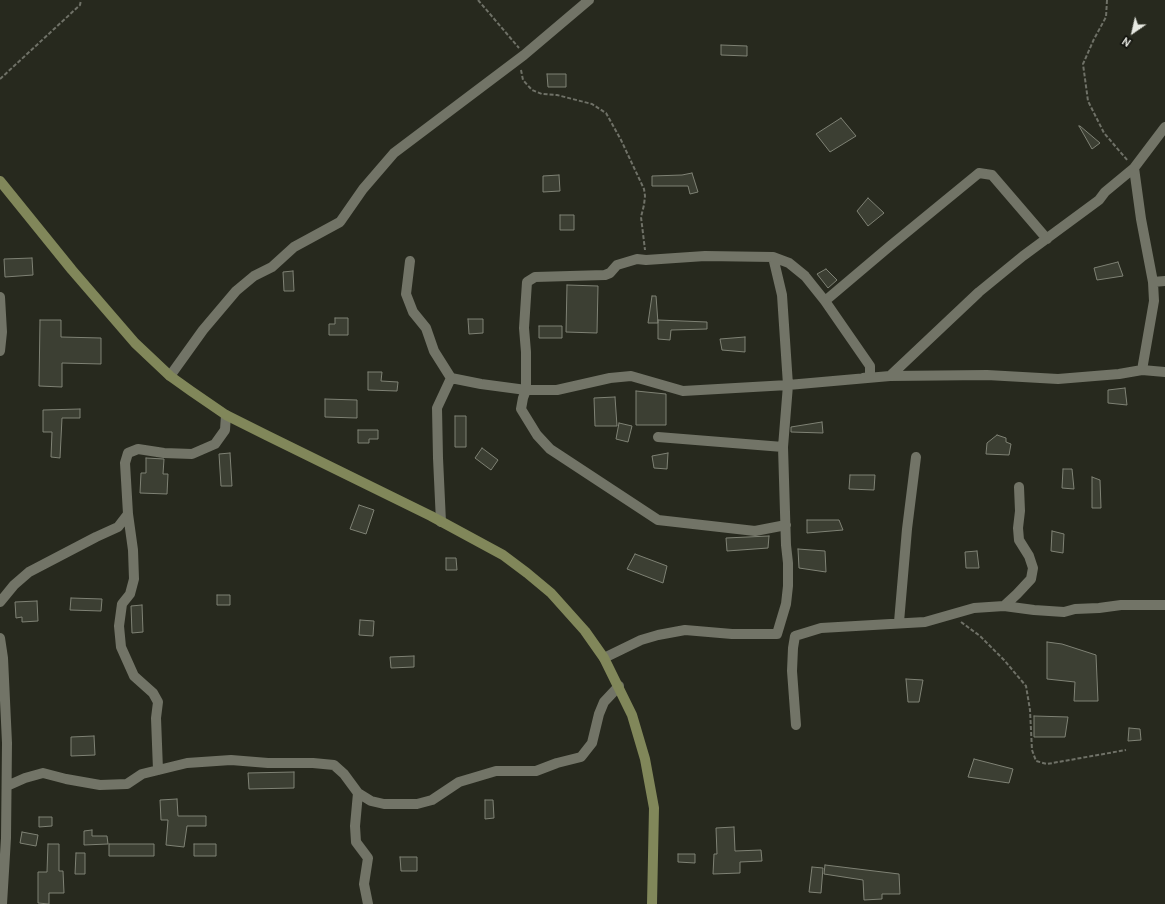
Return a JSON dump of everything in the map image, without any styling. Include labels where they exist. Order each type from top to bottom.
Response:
[{"type":"main road","points":[[0,181],[72,270],[135,343],[170,376],[190,392],[226,415],[441,522],[503,555],[527,572],[551,593],[585,631],[604,658],[632,715],[645,759],[654,808],[652,904]]},
{"type":"street","points":[[170,376],[203,330],[236,291],[254,276],[272,267],[294,247],[340,222],[364,189],[394,153],[524,55],[589,0]]},
{"type":"street","points":[[890,376],[979,292],[1099,200],[1105,192],[1134,168],[1165,127]]},
{"type":"street","points":[[1134,168],[1141,219],[1153,282],[1154,301],[1142,370]]},
{"type":"street","points":[[826,301],[979,173],[992,175],[1047,239]]},
{"type":"street","points":[[786,525],[755,531],[658,520],[550,449],[537,435],[521,409],[526,390],[526,352],[524,328],[527,282],[535,277],[605,275],[610,273],[617,266],[637,259],[646,260],[705,256],[773,257],[789,263],[805,276],[826,301],[870,366],[870,377],[788,385]]},
{"type":"street","points":[[773,257],[782,295],[788,385],[783,447],[788,586],[786,604],[778,634]]},
{"type":"street","points":[[410,261],[406,294],[413,312],[426,328],[434,351],[451,378],[481,384],[526,390],[557,390],[610,378],[631,376],[683,391],[788,385],[890,376],[987,375],[1058,379],[1118,374],[1142,370],[1165,372]]},
{"type":"street","points":[[1153,282],[1165,281]]},
{"type":"street","points":[[0,296],[2,332],[0,351]]},
{"type":"street","points":[[441,522],[436,408],[451,378]]},
{"type":"street","points":[[158,770],[156,718],[158,702],[153,692],[134,676],[121,647],[119,626],[122,604],[130,594],[134,579],[133,550],[128,514],[125,463],[128,453],[138,449],[164,453],[192,454],[215,444],[225,430],[226,415]]},
{"type":"street","points":[[658,437],[783,447]]},
{"type":"street","points":[[899,622],[907,529],[916,457]]},
{"type":"street","points":[[1004,606],[1031,579],[1033,568],[1029,556],[1019,540],[1019,487]]},
{"type":"street","points":[[0,602],[14,585],[29,572],[96,536],[118,527],[128,514]]},
{"type":"street","points":[[604,658],[641,640],[685,630],[732,634],[778,634],[795,636],[821,628],[899,622],[925,622],[974,608],[1004,606],[1064,612],[1075,609],[1121,605],[1165,605]]},
{"type":"street","points":[[795,636],[792,671],[796,725]]},
{"type":"street","points":[[0,638],[3,658],[7,743],[6,838],[2,904]]},
{"type":"street","points":[[7,786],[25,778],[43,773],[100,785],[127,784],[142,774],[187,763],[231,760],[334,765],[344,774],[358,793],[371,801],[384,804],[417,804],[432,800],[459,782],[496,771],[536,771],[557,763],[581,757],[592,743],[599,714],[604,702],[619,686]]},
{"type":"street","points":[[358,793],[355,826],[356,842],[368,858],[364,884],[368,904]]},
{"type":"path","points":[[0,79],[80,5],[81,0]]},
{"type":"path","points":[[478,0],[524,55],[520,66],[521,73],[523,80],[532,90],[542,94],[557,95],[592,104],[606,113],[621,140],[644,189],[645,196],[641,217],[646,260]]},
{"type":"path","points":[[1107,0],[1106,17],[1083,64],[1088,101],[1104,133],[1134,168]]},
{"type":"path","points":[[950,614],[980,636],[1004,660],[1026,686],[1030,710],[1032,750],[1036,761],[1047,764],[1126,750]]},
{"type":"building","points":[[721,45],[747,46],[747,56],[721,55]]},
{"type":"building","points":[[547,74],[566,74],[566,87],[548,87]]},
{"type":"building","points":[[841,118],[856,136],[830,152],[816,134]]},
{"type":"building","points":[[1080,126],[1100,143],[1092,149]]},
{"type":"building","points":[[692,173],[698,192],[690,194],[688,186],[652,186],[652,176],[682,175]]},
{"type":"building","points":[[559,175],[560,191],[543,192],[543,176]]},
{"type":"building","points":[[868,198],[884,213],[868,226],[857,211]]},
{"type":"building","points":[[560,215],[574,215],[574,230],[560,230]]},
{"type":"building","points":[[32,258],[33,275],[5,277],[4,259]]},
{"type":"building","points":[[1118,262],[1123,276],[1097,280],[1094,268]]},
{"type":"building","points":[[826,269],[837,280],[828,288],[817,274]]},
{"type":"building","points":[[293,271],[294,291],[284,291],[283,272]]},
{"type":"building","points":[[567,285],[598,286],[597,333],[566,332]]},
{"type":"building","points":[[652,296],[656,296],[658,323],[648,323]]},
{"type":"building","points":[[335,318],[348,318],[348,335],[329,335],[329,324],[335,324]]},
{"type":"building","points":[[468,319],[483,319],[483,333],[469,334]]},
{"type":"building","points":[[40,320],[61,320],[61,337],[101,338],[101,364],[62,363],[62,387],[39,386]]},
{"type":"building","points":[[658,320],[707,322],[707,329],[671,330],[670,340],[658,339]]},
{"type":"building","points":[[539,326],[562,326],[562,338],[539,338]]},
{"type":"building","points":[[745,337],[745,352],[722,350],[720,339]]},
{"type":"building","points":[[368,372],[382,372],[381,381],[398,382],[397,391],[368,390]]},
{"type":"building","points":[[1125,388],[1127,405],[1108,403],[1108,390]]},
{"type":"building","points":[[636,391],[666,394],[666,425],[636,425]]},
{"type":"building","points":[[615,397],[617,426],[595,426],[594,398]]},
{"type":"building","points":[[325,399],[357,400],[357,418],[325,417]]},
{"type":"building","points":[[80,409],[80,418],[62,418],[60,458],[51,457],[52,432],[43,432],[43,410]]},
{"type":"building","points":[[455,416],[466,416],[466,447],[455,447]]},
{"type":"building","points":[[822,422],[823,433],[791,432],[791,427]]},
{"type":"building","points":[[619,423],[632,426],[628,442],[616,439]]},
{"type":"building","points":[[358,430],[378,430],[378,439],[369,439],[369,443],[358,443]]},
{"type":"building","points":[[997,435],[1006,438],[1006,442],[1011,444],[1009,455],[986,454],[987,443]]},
{"type":"building","points":[[482,448],[498,460],[491,470],[475,458]]},
{"type":"building","points":[[230,453],[232,486],[221,486],[219,454]]},
{"type":"building","points":[[668,453],[667,469],[654,468],[652,456]]},
{"type":"building","points":[[146,458],[164,459],[163,474],[168,474],[167,494],[140,493],[141,473],[146,473]]},
{"type":"building","points":[[1063,469],[1072,469],[1074,489],[1062,488]]},
{"type":"building","points":[[850,475],[875,475],[874,490],[849,489]]},
{"type":"building","points":[[1092,477],[1100,480],[1101,508],[1092,508]]},
{"type":"building","points":[[359,505],[374,510],[366,534],[350,529]]},
{"type":"building","points":[[807,520],[839,520],[843,530],[807,533]]},
{"type":"building","points":[[1052,531],[1064,534],[1063,553],[1051,551]]},
{"type":"building","points":[[769,536],[768,548],[727,551],[726,538]]},
{"type":"building","points":[[798,549],[825,551],[826,572],[799,568]]},
{"type":"building","points":[[977,551],[979,568],[966,568],[965,552]]},
{"type":"building","points":[[635,554],[667,566],[663,583],[627,569]]},
{"type":"building","points":[[446,558],[456,558],[457,570],[446,570]]},
{"type":"building","points":[[217,595],[230,595],[230,605],[217,605]]},
{"type":"building","points":[[71,598],[102,599],[101,611],[70,610]]},
{"type":"building","points":[[37,601],[38,621],[22,622],[22,617],[16,618],[15,602]]},
{"type":"building","points":[[142,605],[143,632],[132,633],[131,606]]},
{"type":"building","points":[[360,620],[374,621],[373,636],[359,635]]},
{"type":"building","points":[[1047,642],[1062,644],[1096,655],[1098,701],[1074,701],[1075,682],[1047,679]]},
{"type":"building","points":[[414,656],[414,667],[391,668],[390,657]]},
{"type":"building","points":[[906,679],[923,680],[919,702],[908,702]]},
{"type":"building","points":[[1034,716],[1068,717],[1065,737],[1034,737]]},
{"type":"building","points":[[1129,728],[1140,729],[1141,740],[1128,741]]},
{"type":"building","points":[[94,736],[95,755],[71,756],[71,737]]},
{"type":"building","points":[[974,759],[1013,769],[1009,783],[968,777]]},
{"type":"building","points":[[294,772],[294,788],[249,789],[248,773]]},
{"type":"building","points":[[177,799],[178,816],[206,816],[206,826],[187,826],[184,847],[166,845],[168,820],[161,820],[160,800]]},
{"type":"building","points":[[485,800],[493,800],[494,818],[485,819]]},
{"type":"building","points":[[39,817],[52,817],[52,826],[39,827]]},
{"type":"building","points":[[734,827],[735,851],[761,850],[762,861],[740,862],[740,873],[713,874],[714,854],[717,854],[716,828]]},
{"type":"building","points":[[92,830],[92,836],[107,836],[108,844],[84,845],[84,831]]},
{"type":"building","points":[[22,832],[38,835],[36,846],[20,843]]},
{"type":"building","points":[[48,844],[59,844],[59,871],[63,871],[64,893],[49,893],[49,904],[38,903],[38,872],[47,872]]},
{"type":"building","points":[[109,844],[154,844],[154,856],[109,856]]},
{"type":"building","points":[[194,844],[216,844],[216,856],[194,856]]},
{"type":"building","points":[[76,853],[85,853],[85,874],[75,874]]},
{"type":"building","points":[[678,854],[695,854],[695,863],[678,862]]},
{"type":"building","points":[[400,857],[417,857],[417,871],[401,871]]},
{"type":"building","points":[[825,865],[899,874],[900,894],[882,894],[882,899],[864,900],[863,880],[824,874]]},
{"type":"building","points":[[812,867],[823,868],[821,893],[809,892]]}]
